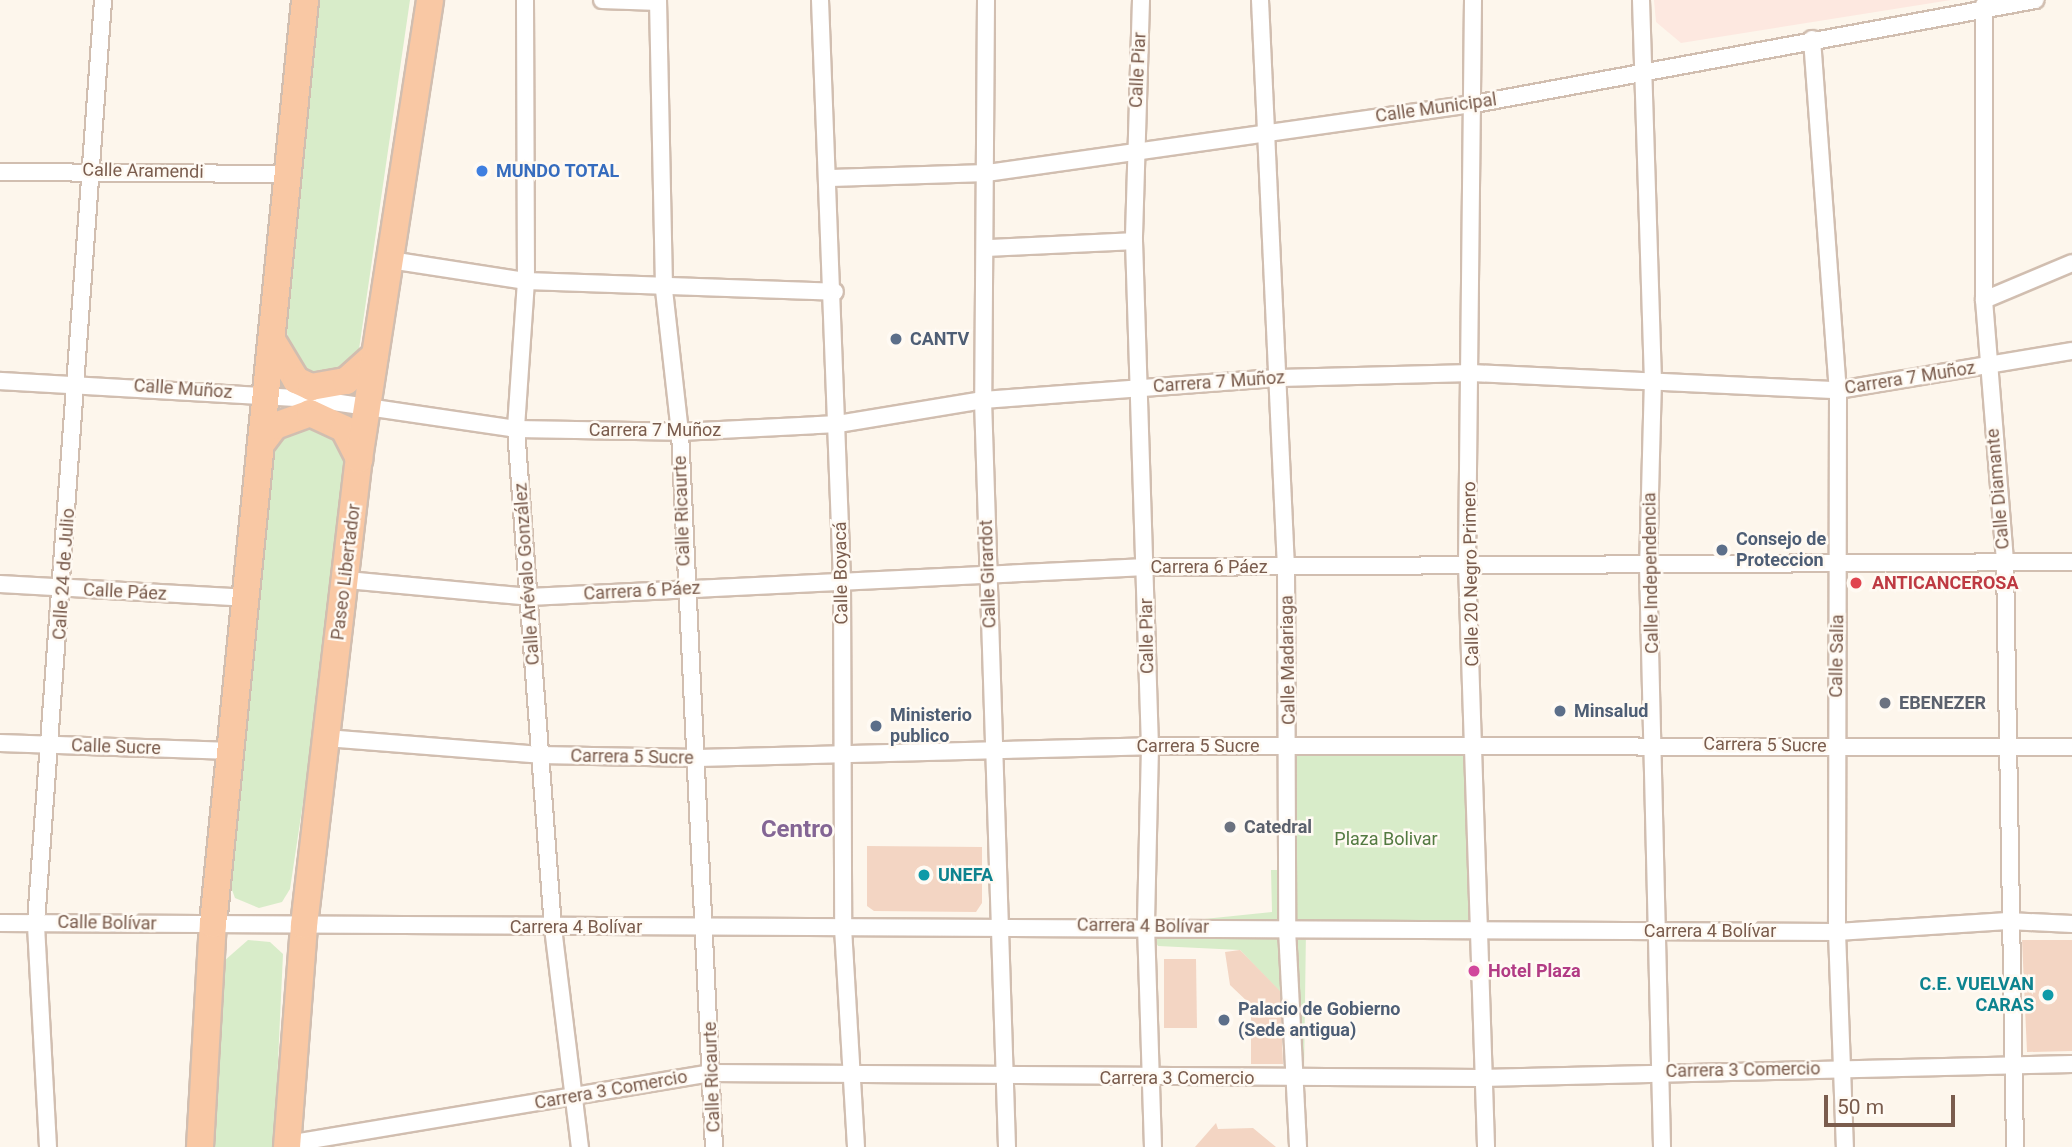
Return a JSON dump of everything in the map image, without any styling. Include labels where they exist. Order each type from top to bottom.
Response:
[{"type":"highway","points":[[200,1147],[213,924],[250,598],[286,174],[304,0]]},
{"type":"highway","name":"Paseo Libertador","points":[[287,1145],[304,925],[359,459],[430,0]]},
{"type":"highway","points":[[272,340],[296,380],[311,387],[346,381],[374,355]]},
{"type":"highway","points":[[262,443],[275,426],[310,413],[344,429],[359,459]]},
{"type":"street","name":"Calle 24 de Julio","points":[[48,1147],[36,922],[47,745],[65,589],[73,383],[103,0]]},
{"type":"street","name":"Calle Arévalo González","points":[[525,0],[526,281],[516,429],[554,928],[580,1147]]},
{"type":"street","points":[[602,0],[658,1]]},
{"type":"street","name":"Calle Boyacá","points":[[820,0],[835,292],[842,581],[843,928],[856,1147]]},
{"type":"street","name":"Calle Girardot","points":[[986,0],[988,248],[984,400],[997,925],[1007,1147]]},
{"type":"street","name":"Calle Piar","points":[[1141,0],[1134,154],[1134,241],[1150,746],[1146,925],[1153,1147]]},
{"type":"street","name":"Calle Madariaga","points":[[1260,0],[1286,568],[1290,746],[1287,929],[1298,1147]]},
{"type":"street","name":"Calle 20 Negro Primero","points":[[1473,0],[1475,104],[1467,564],[1475,747],[1481,1078],[1486,1147]]},
{"type":"street","name":"Calle Independencia","points":[[1640,0],[1653,379],[1648,565],[1661,931],[1664,1072],[1662,1147]]},
{"type":"street","name":"Calle Municipal","points":[[831,178],[987,173],[1475,104],[1983,6],[2035,0]]},
{"type":"street","name":"Calle Ricaurte","points":[[658,1],[664,290],[680,432],[684,589],[708,928],[714,1147]]},
{"type":"street","name":"Calle Diamante","points":[[1983,6],[1984,300],[1986,366],[2005,563],[2008,921],[2018,1066],[2015,1147]]},
{"type":"street","name":"Calle Salia","points":[[1812,39],[1838,390],[1835,747],[1837,932],[1845,1147]]},
{"type":"street","name":"Calle Aramendi","points":[[0,172],[90,170],[286,174]]},
{"type":"street","points":[[988,248],[1134,241]]},
{"type":"street","points":[[390,260],[526,281],[664,290],[835,292]]},
{"type":"street","points":[[1984,300],[2072,263]]},
{"type":"street","name":"Carrera 7 Muñoz","points":[[366,405],[516,429],[680,432],[838,424],[984,400],[1279,377],[1472,373],[1653,379],[1838,390],[2072,351]]},
{"type":"street","name":"Calle Muñoz","points":[[0,381],[267,395],[366,405]]},
{"type":"street","name":"Carrera 6 Páez","points":[[346,580],[528,597],[1146,567],[1286,568],[1467,564],[1838,568],[2072,562]]},
{"type":"street","name":"Calle Páez","points":[[0,584],[250,598]]},
{"type":"street","name":"Carrera 5 Sucre","points":[[326,738],[540,755],[698,758],[841,750],[993,751],[1150,746],[1475,747],[1656,743],[1835,747],[2072,747]]},
{"type":"street","name":"Calle Sucre","points":[[0,743],[232,751]]},
{"type":"street","name":"Carrera 4 Bolívar","points":[[213,924],[554,928],[1146,925],[1287,929],[1837,932],[2008,921],[2072,924]]},
{"type":"street","name":"Calle Bolívar","points":[[0,923],[213,924]]},
{"type":"street","name":"Carrera 3 Comercio","points":[[287,1145],[710,1073],[851,1073],[1003,1078],[1481,1078],[1844,1067],[2072,1064]]},
{"type":"shaded area","points":[[1654,0],[1951,0],[1681,43],[1656,22]]},
{"type":"green space","points":[[318,0],[410,0],[357,363],[321,381],[296,372],[286,329]]},
{"type":"green space","points":[[327,423],[349,463],[307,776],[290,889],[282,902],[259,908],[235,898],[228,879],[272,440],[281,427]]},
{"type":"green space","name":"Plaza Bolivar","points":[[1290,746],[1475,747],[1478,930],[1306,930],[1304,1073],[1288,1073],[1284,996],[1240,950],[1158,946],[1146,925],[1272,912],[1271,870],[1287,870]]},
{"type":"green space","points":[[248,940],[270,942],[283,954],[274,1147],[214,1147],[224,961]]},
{"type":"building","name":"UNEFA","points":[[867,846],[982,847],[982,903],[976,912],[874,911],[867,906]]},
{"type":"building","name":"C.E. VUELVAN CARAS","points":[[2022,940],[2072,940],[2072,1051],[2027,1052]]},
{"type":"building","points":[[1240,950],[1280,991],[1283,1064],[1251,1064],[1251,1005],[1230,985],[1225,952]]},
{"type":"building","points":[[1164,959],[1196,959],[1197,1028],[1164,1028]]},
{"type":"building","points":[[1216,1123],[1218,1129],[1253,1128],[1276,1147],[1195,1147]]},
{"type":"place","name":"MUNDO TOTAL","points":[[482,171]]},
{"type":"place","name":"CANTV","points":[[896,339]]},
{"type":"place","name":"Consejo de Proteccion","points":[[1722,550]]},
{"type":"place","name":"ANTICANCEROSA","points":[[1856,583]]},
{"type":"place","name":"EBENEZER","points":[[1885,703]]},
{"type":"place","name":"Minsalud","points":[[1560,711]]},
{"type":"place","name":"Ministerio publico","points":[[876,726]]},
{"type":"place","name":"Catedral","points":[[1230,827]]},
{"type":"place","name":"UNEFA","points":[[924,875]]},
{"type":"place","name":"Hotel Plaza","points":[[1474,971]]},
{"type":"place","name":"C.E. VUELVAN CARAS","points":[[2048,995]]},
{"type":"place","name":"Palacio de Gobierno (Sede antigua)","points":[[1224,1020]]},
{"type":"district","name":"Centro","points":[[797,830]]}]
